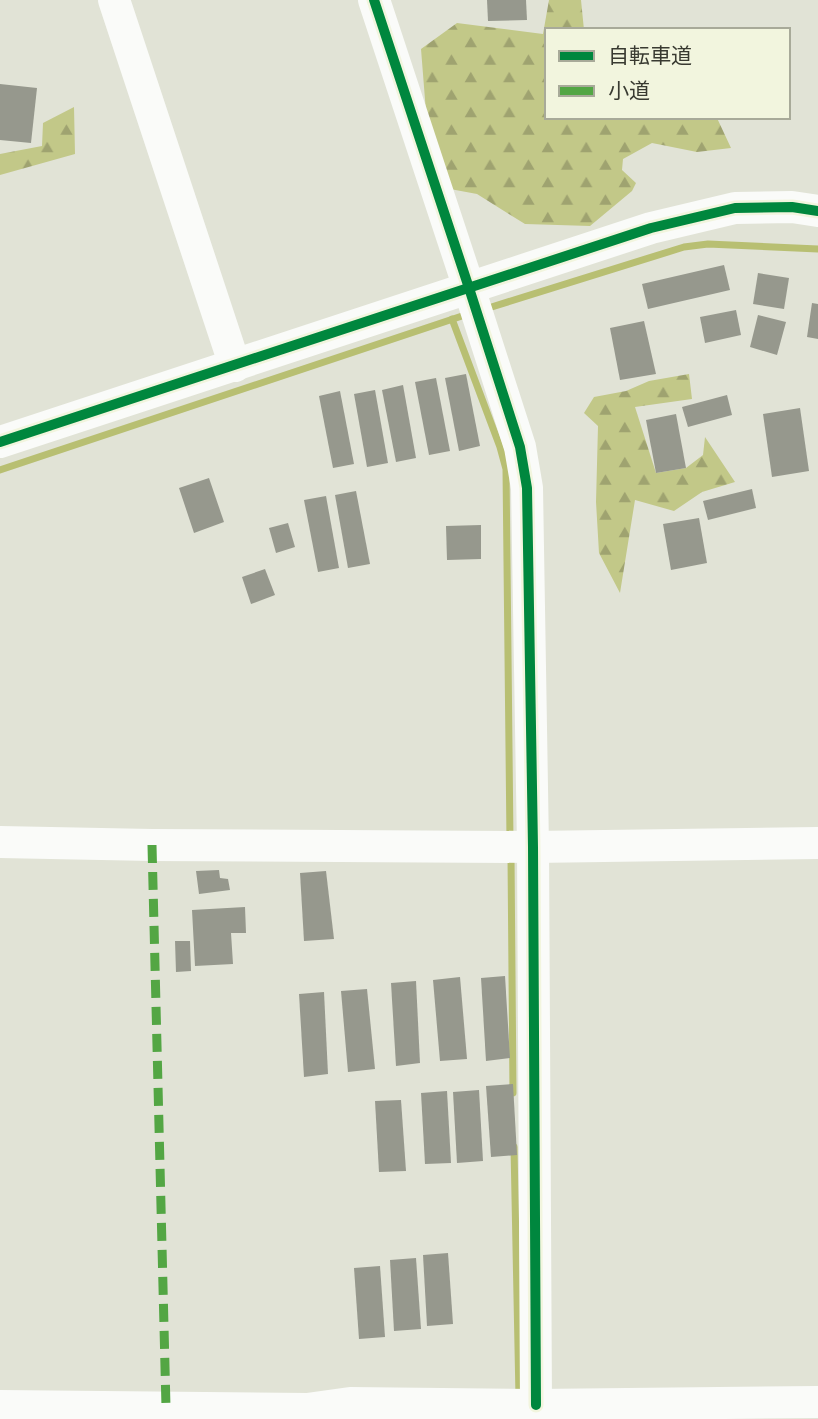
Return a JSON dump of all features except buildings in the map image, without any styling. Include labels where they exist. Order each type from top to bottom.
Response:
[{"type":"street","points":[[114,0],[235,366]]},
{"type":"street","points":[[374,0],[520,447],[527,488],[533,847],[536,1405]]},
{"type":"street","points":[[0,442],[651,228],[735,208],[792,207],[818,211]]},
{"type":"street","points":[[0,842],[533,847],[818,843]]},
{"type":"street","points":[[0,1406],[307,1409],[332,1413],[349,1403],[536,1405],[818,1402]]},
{"type":"green space","points":[[549,0],[581,0],[584,28],[545,28],[545,119],[717,119],[731,148],[697,152],[652,143],[623,159],[622,170],[636,183],[632,191],[590,226],[525,224],[477,194],[450,189],[426,112],[421,49],[457,23],[543,34]]},
{"type":"green space","points":[[74,107],[75,154],[0,175],[0,154],[42,146],[43,123]]},
{"type":"green space","points":[[689,374],[692,399],[635,407],[656,473],[686,468],[703,455],[705,437],[735,482],[702,492],[674,511],[635,500],[620,593],[599,553],[596,502],[598,426],[584,413],[594,397],[626,391],[649,381]]},
{"type":"waterway","points":[[482,310],[684,247],[708,244],[818,249]]},
{"type":"waterway","points":[[0,470],[468,314]]},
{"type":"waterway","points":[[452,319],[506,469],[510,841]]},
{"type":"waterway","points":[[511,856],[513,1093]]},
{"type":"waterway","points":[[514,1147],[519,1397]]},
{"type":"marked path","points":[[152,845],[166,1407]]},
{"type":"cycle path","points":[[374,0],[520,447],[527,488],[533,847],[536,1405]]},
{"type":"cycle path","points":[[0,442],[651,228],[735,208],[792,207],[818,211]]}]
